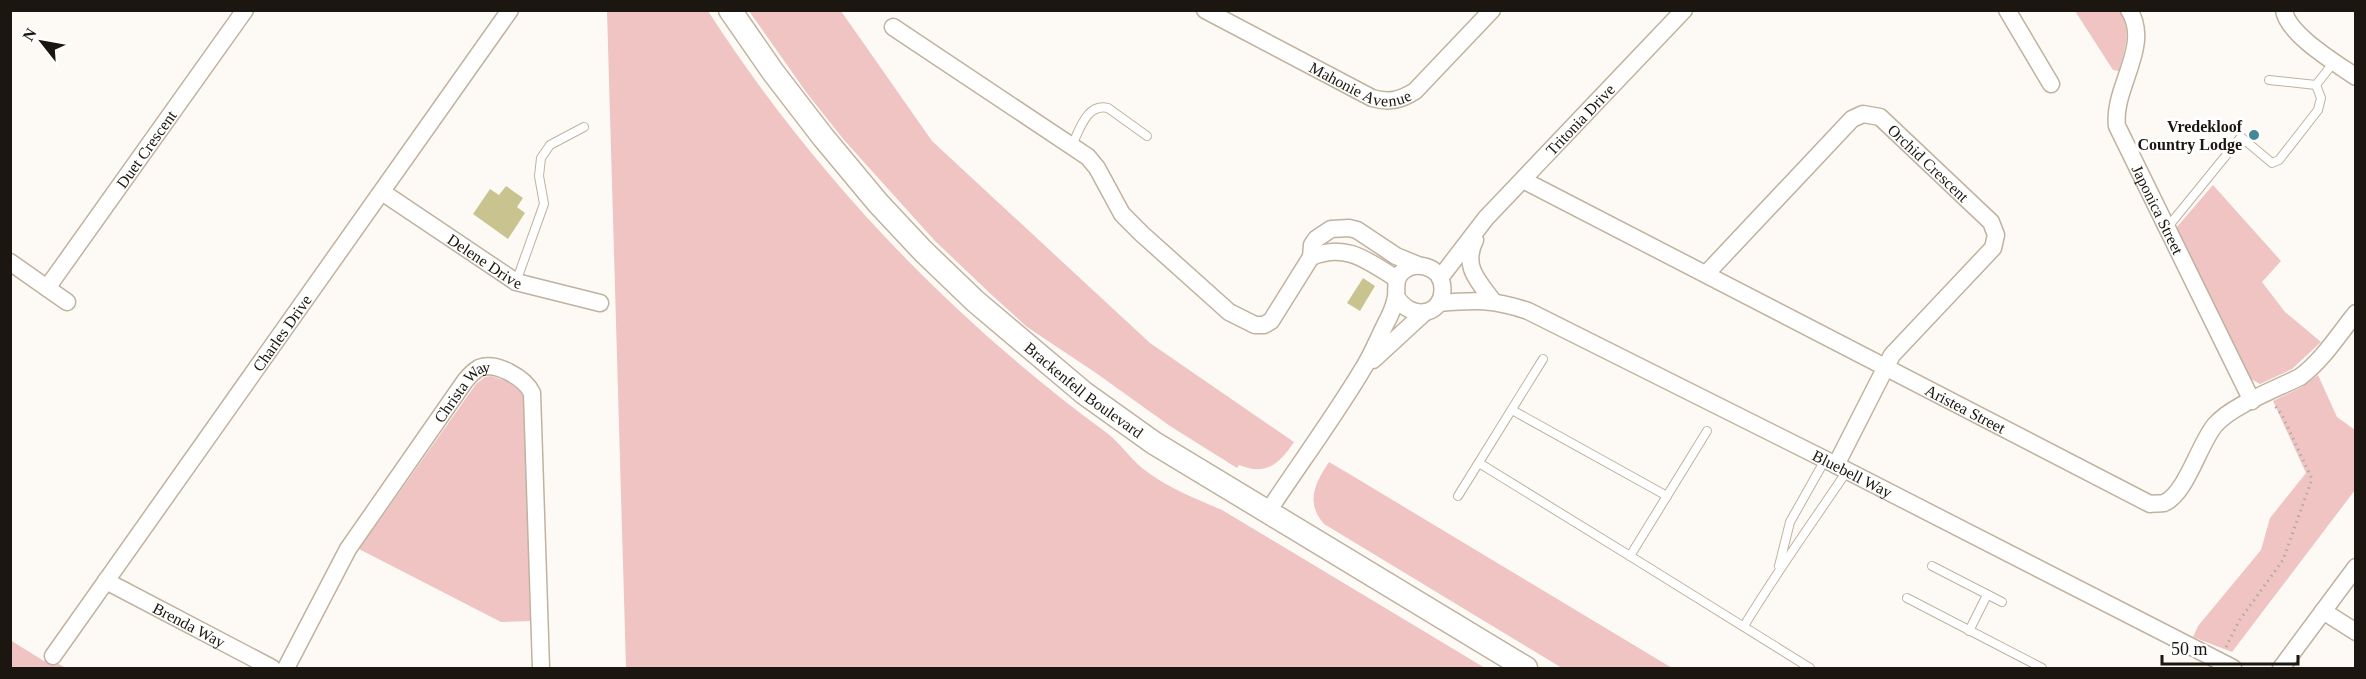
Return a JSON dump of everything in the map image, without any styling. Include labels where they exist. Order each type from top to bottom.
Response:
[{"type":"street","name":"Duet Crescent","points":[[47,288],[245,10]]},
{"type":"street","name":"Charles Drive","points":[[53,656],[510,10]]},
{"type":"street","name":"Brackenfell Boulevard","points":[[730,10],[823,137],[864,187],[923,251],[975,301],[1084,393],[1154,443],[1526,669]]},
{"type":"street","name":"Mahonie Avenue","points":[[1205,10],[1372,98],[1388,101],[1398,100],[1415,91],[1492,10]]},
{"type":"street","name":"Tritonia Drive","points":[[1423,266],[1440,260],[1481,224],[1684,10]]},
{"type":"street","points":[[2007,10],[2052,84]]},
{"type":"street","name":"Japonica Street","points":[[2129,10],[2135,21],[2137,34],[2117,111],[2117,126],[2166,228],[2259,397]]},
{"type":"street","points":[[2284,10],[2285,19],[2294,30],[2355,77]]},
{"type":"street","points":[[892,27],[1072,145],[1098,168],[1122,214],[1229,312],[1251,324],[1264,326],[1271,321],[1311,257],[1312,245],[1319,236],[1331,229],[1357,230],[1396,256],[1423,266],[1441,281],[1486,300]]},
{"type":"street","name":"Orchid Crescent","points":[[1706,274],[1852,119],[1869,113],[1880,117],[1991,222],[1996,235],[1989,253],[1892,355],[1836,465]]},
{"type":"street","name":"Aristea Street","points":[[1523,180],[2150,504],[2163,503],[2173,496],[2213,427],[2225,415],[2309,370],[2355,313]]},
{"type":"street","name":"Delene Drive","points":[[382,192],[516,282],[600,303]]},
{"type":"street","points":[[1481,224],[1471,248],[1469,264],[1471,273],[1486,300]]},
{"type":"street","name":"Tritonia Drive","points":[[1441,281],[1481,224]]},
{"type":"street","points":[[1311,257],[1329,252],[1347,252],[1363,258],[1397,288],[1407,310],[1425,313]]},
{"type":"street","points":[[10,262],[67,302]]},
{"type":"street","points":[[1267,513],[1362,371],[1389,317],[1402,272],[1423,266]]},
{"type":"street","points":[[1439,303],[1443,293],[1441,281]]},
{"type":"street","points":[[1362,371],[1407,326],[1439,303],[1486,300]]},
{"type":"street","name":"Bluebell Way","points":[[1486,300],[1528,311],[1836,465],[2222,667]]},
{"type":"street","name":"Christa Way","points":[[286,669],[354,541],[465,381],[478,368],[488,366],[515,375],[528,383],[532,393],[542,669]]},
{"type":"street","points":[[2281,669],[2355,567]]},
{"type":"street","name":"Brenda Way","points":[[106,581],[272,669]]},
{"type":"street","points":[[2323,611],[2355,632]]},
{"type":"lane","points":[[2316,85],[2334,62]]},
{"type":"lane","points":[[2269,80],[2316,85]]},
{"type":"lane","points":[[2166,228],[2241,137],[2272,163],[2278,160],[2318,110],[2321,98],[2316,85]]},
{"type":"lane","points":[[1072,145],[1089,113],[1095,107],[1102,106],[1147,136]]},
{"type":"lane","points":[[516,282],[544,204],[539,176],[541,158],[550,145],[584,127]]},
{"type":"lane","points":[[1458,496],[1543,359]]},
{"type":"lane","points":[[1512,410],[1666,496]]},
{"type":"lane","points":[[1630,556],[1707,431]]},
{"type":"lane","points":[[1479,462],[1810,669]]},
{"type":"lane","points":[[1778,569],[1790,522],[1836,465]]},
{"type":"lane","points":[[1744,626],[1778,569],[1807,532],[1836,465]]},
{"type":"lane","points":[[1932,566],[2002,602]]},
{"type":"lane","points":[[1970,631],[1988,595]]},
{"type":"lane","points":[[1907,598],[2042,669]]},
{"type":"path","points":[[2222,667],[2240,621],[2283,560],[2312,479],[2282,415],[2259,397]]},
{"type":"shaded area","points":[[607,11],[708,11],[793,130],[888,240],[939,292],[993,341],[1112,437],[1142,468],[1170,486],[1222,510],[1485,668],[626,668]]},
{"type":"shaded area","points":[[749,11],[841,11],[932,141],[1150,343],[1294,442],[1283,456],[1265,468],[1257,469],[1239,465],[1237,468],[1170,426],[1027,327],[935,241],[844,140],[806,92]]},
{"type":"shaded area","points":[[2075,11],[2120,11],[2127,33],[2119,71],[2113,70]]},
{"type":"shaded area","points":[[2213,185],[2281,261],[2262,282],[2285,312],[2321,342],[2292,369],[2260,384],[2249,378],[2176,228]]},
{"type":"shaded area","points":[[2318,375],[2337,417],[2355,430],[2355,490],[2232,652],[2193,637],[2198,626],[2261,550],[2270,518],[2306,473],[2273,401],[2302,387]]},
{"type":"shaded area","points":[[491,376],[515,384],[525,396],[532,621],[501,622],[359,549],[476,384],[485,377]]},
{"type":"shaded area","points":[[1329,462],[1672,668],[1562,668],[1324,524],[1315,508],[1314,493]]},
{"type":"shaded area","points":[[10,640],[44,661],[57,663],[66,668],[11,668]]},
{"type":"building","points":[[506,186],[523,198],[517,207],[525,213],[508,239],[473,214],[490,189],[499,195]]},
{"type":"building","points":[[1363,278],[1375,286],[1360,311],[1347,303]]},
{"type":"place","name":"Vredekloof Country Lodge","points":[[2254,135]]}]
